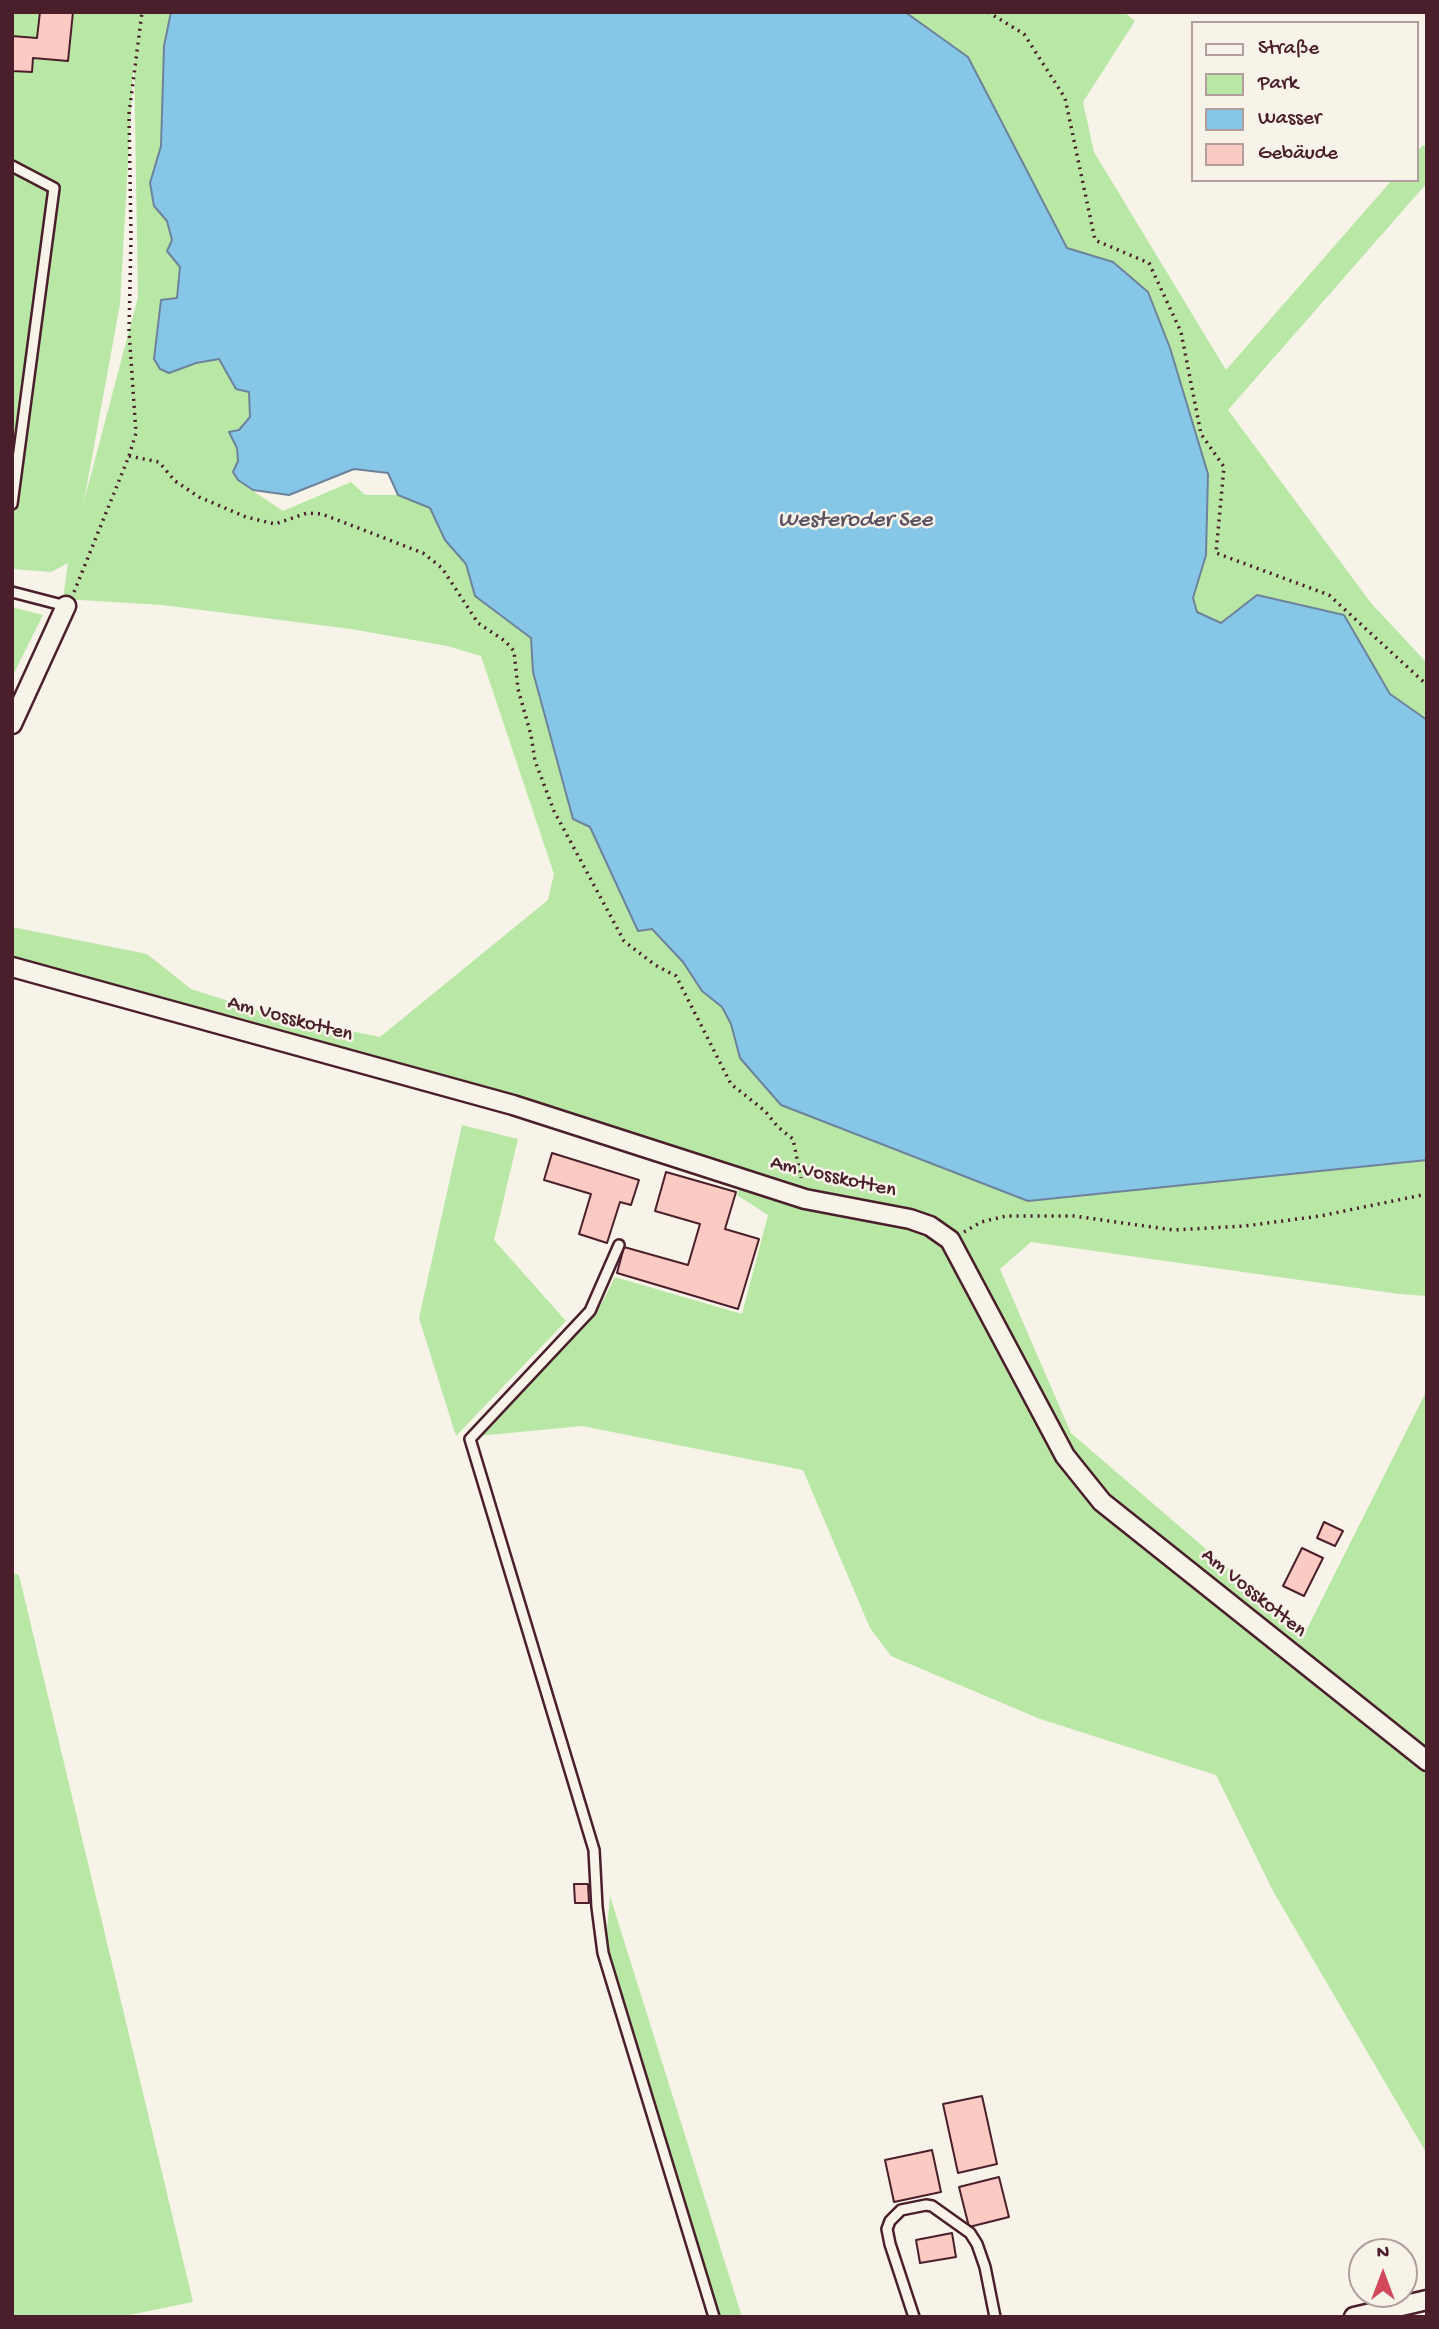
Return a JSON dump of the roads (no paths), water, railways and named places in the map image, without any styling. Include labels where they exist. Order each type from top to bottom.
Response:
[{"type":"street","points":[[12,724],[66,606]]},
{"type":"street","name":"Am Vosskotten","points":[[12,967],[513,1105],[805,1199],[910,1219],[930,1226],[950,1240],[1065,1455],[1102,1502],[1427,1761]]},
{"type":"street","points":[[1354,2317],[1427,2300]]},
{"type":"lane","points":[[12,166],[54,188],[12,504]]},
{"type":"lane","points":[[12,592],[66,606]]},
{"type":"lane","points":[[620,1245],[590,1311],[470,1439],[594,1850],[603,1953],[714,2317]]},
{"type":"lane","points":[[914,2317],[887,2229],[901,2210],[926,2205],[932,2206],[970,2233],[977,2244],[985,2267],[995,2317]]},
{"type":"water","name":"Westeroder See","points":[[171,12],[905,12],[968,57],[1067,248],[1113,262],[1148,292],[1170,348],[1208,474],[1206,555],[1193,598],[1197,612],[1221,623],[1257,595],[1344,615],[1390,694],[1427,720],[1427,1160],[1028,1201],[781,1105],[740,1058],[731,1024],[722,1007],[702,991],[683,962],[652,929],[638,931],[590,827],[573,819],[533,672],[531,638],[475,596],[466,564],[445,540],[430,508],[398,495],[388,473],[354,469],[289,495],[253,490],[238,480],[233,472],[238,461],[237,448],[229,432],[239,430],[250,417],[249,392],[236,389],[219,359],[196,363],[169,373],[160,369],[154,359],[161,300],[177,298],[180,267],[167,251],[172,240],[167,221],[154,206],[150,183],[161,146],[164,46]]}]
